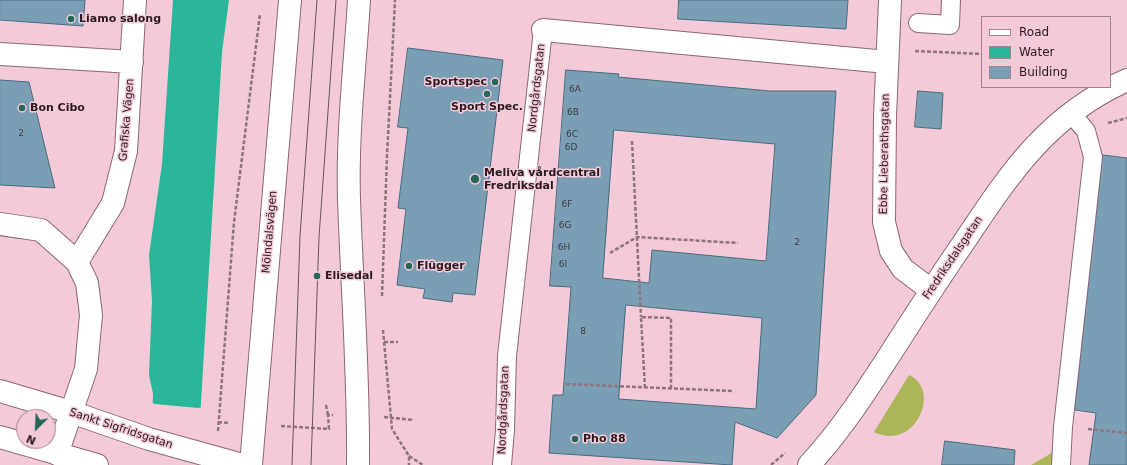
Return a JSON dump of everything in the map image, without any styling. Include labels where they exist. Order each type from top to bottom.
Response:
[{"type":"street","name":"Grafiska Vägen","points":[[77,262],[113,204],[126,151],[135,0]]},
{"type":"street","name":"Mölndalsvägen","points":[[251,465],[290,0]]},
{"type":"street","points":[[358,465],[358,416],[349,198],[350,132],[360,0]]},
{"type":"street","name":"Ebbe Lieberathsgatan","points":[[890,0],[887,62],[884,222],[891,251],[903,269],[931,290]]},
{"type":"street","name":"Nordgårdsgatan","points":[[543,30],[887,62]]},
{"type":"street","points":[[0,54],[132,62]]},
{"type":"street","name":"Fredriksdalsgatan","points":[[1111,87],[1127,80]]},
{"type":"street","name":"Fredriksdalsgatan","points":[[809,465],[833,439],[859,402],[931,290],[1001,186],[1022,159],[1071,113],[1101,92],[1110,88]]},
{"type":"street","points":[[0,224],[41,230],[77,262],[88,283],[91,315],[86,369],[57,454]]},
{"type":"street","name":"Sankt Sigfridsgatan","points":[[0,391],[71,412],[149,439],[243,465]]},
{"type":"street","points":[[0,437],[97,465]]},
{"type":"lane","points":[[918,23],[950,25],[951,0]]},
{"type":"lane","name":"Nordgårdsgatan","points":[[502,465],[505,430],[507,356],[543,30]]},
{"type":"lane","points":[[1061,465],[1063,426],[1093,157],[1086,130],[1071,113]]},
{"type":"path","points":[[382,300],[387,156],[396,0]]},
{"type":"path","points":[[211,457],[218,422],[234,222],[261,8]]},
{"type":"path","points":[[912,51],[981,54]]},
{"type":"path","points":[[632,140],[646,388]]},
{"type":"path","points":[[610,253],[637,237],[738,243]]},
{"type":"path","points":[[641,317],[671,318],[671,388]]},
{"type":"path","points":[[383,328],[392,429],[409,456],[423,465]]},
{"type":"path","points":[[384,342],[398,342]]},
{"type":"path","points":[[566,384],[733,391]]},
{"type":"path","points":[[218,422],[329,428],[326,405]]},
{"type":"path","points":[[328,415],[392,417],[414,420]]},
{"type":"path","points":[[1063,426],[1127,432]]},
{"type":"path","points":[[409,456],[409,465]]},
{"type":"shaded area","points":[[909,375],[918,381],[923,390],[924,400],[922,411],[917,421],[910,429],[900,434],[889,436],[874,432]]},
{"type":"shaded area","points":[[1054,449],[1056,465],[1031,465],[1050,454]]},
{"type":"water","points":[[173,0],[229,0],[222,52],[201,402],[199,465],[150,465],[153,394],[149,375],[152,301],[149,255],[162,164]]},
{"type":"pier","points":[[151,402],[155,404],[198,408],[203,407],[201,465],[148,465]]},
{"type":"building","points":[[0,0],[85,0],[83,26],[0,20]]},
{"type":"building","points":[[679,0],[848,0],[846,29],[678,19]]},
{"type":"building","points":[[408,48],[503,60],[475,295],[453,293],[452,302],[423,298],[425,289],[397,285],[406,209],[398,208],[408,128],[398,127]]},
{"type":"building","points":[[566,70],[619,74],[618,77],[770,91],[836,91],[816,395],[777,438],[735,422],[732,465],[549,453],[553,395],[563,395],[571,287],[550,286]],"holes":[[[614,130],[775,144],[766,261],[652,250],[649,283],[603,278]],[[626,305],[762,318],[756,409],[619,399]]]},
{"type":"building","points":[[0,80],[29,82],[55,188],[0,185]]},
{"type":"building","points":[[918,91],[943,93],[941,129],[915,127]]},
{"type":"building","points":[[1103,155],[1127,158],[1127,465],[1089,465],[1096,413],[1075,410]]},
{"type":"building","points":[[945,441],[1015,450],[1014,465],[942,465]]},
{"type":"tram line","points":[[292,465],[300,236],[317,0]]},
{"type":"tram line","points":[[311,465],[319,237],[336,0]]},
{"type":"place","name":"Liamo salong","points":[[71,19]]},
{"type":"place","name":"Sportspec","points":[[495,82]]},
{"type":"place","name":"Sport Spec.","points":[[487,94]]},
{"type":"place","name":"Bon Cibo","points":[[22,108]]},
{"type":"place","name":"Meliva vårdcentral Fredriksdal","points":[[475,179]]},
{"type":"place","name":"Flügger","points":[[409,266]]},
{"type":"place","name":"Elisedal","points":[[317,276]]},
{"type":"place","name":"Pho 88","points":[[575,439]]}]
